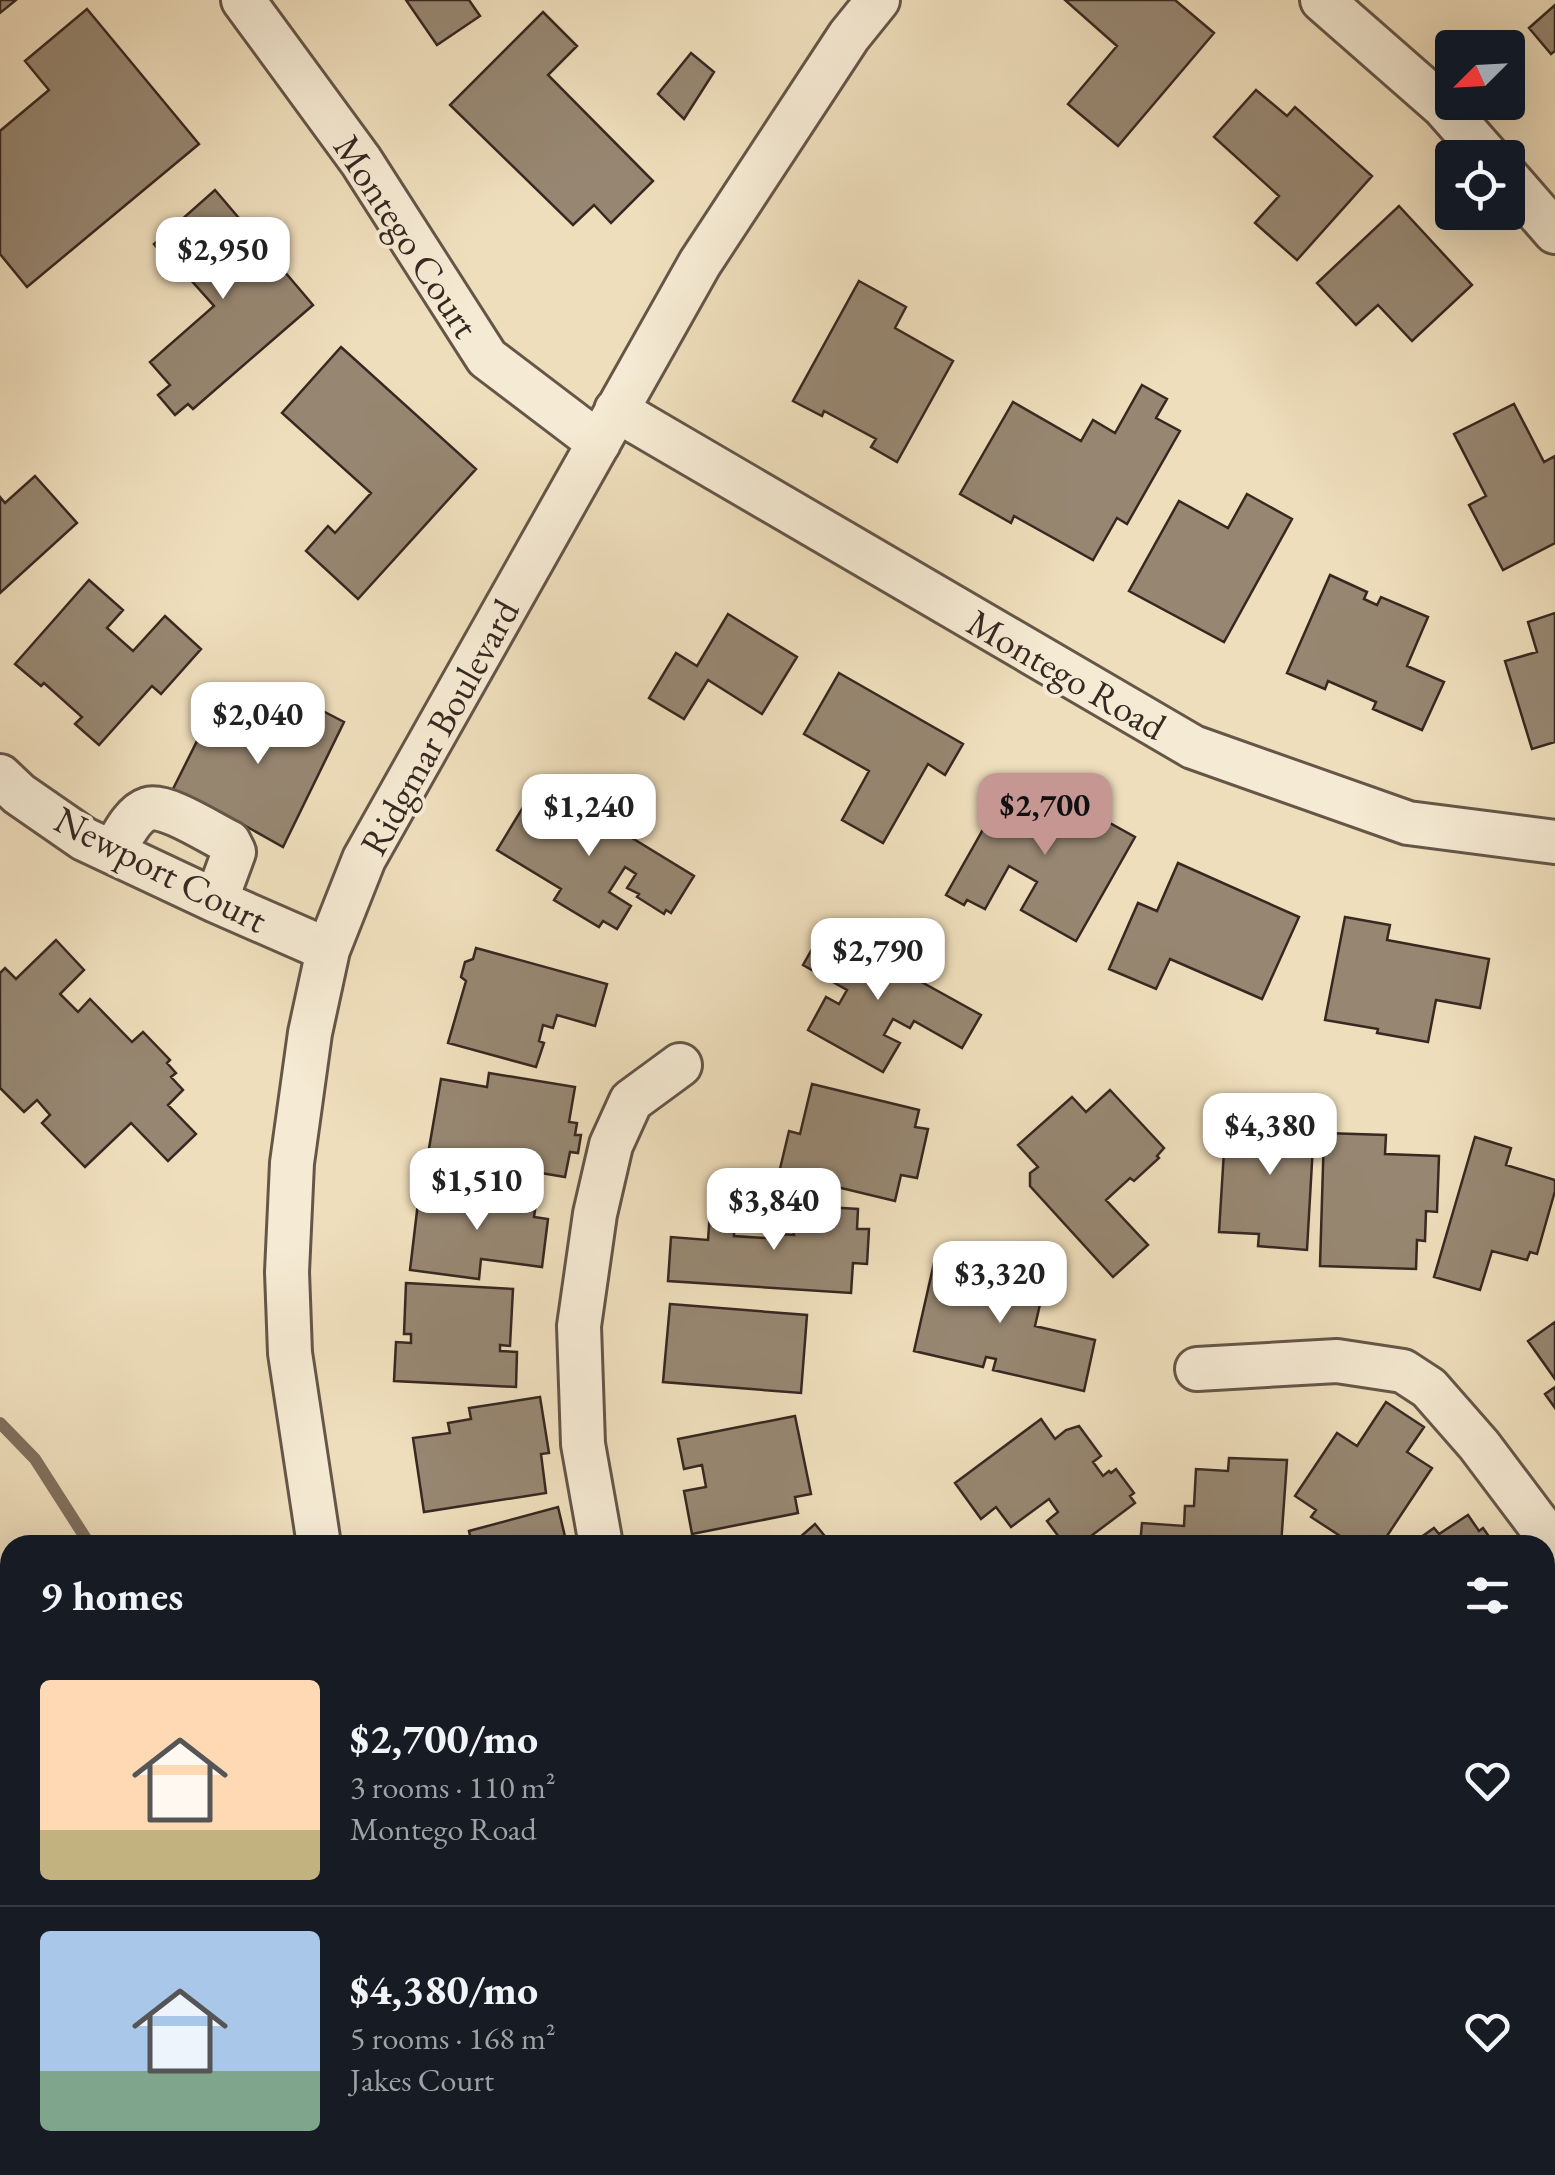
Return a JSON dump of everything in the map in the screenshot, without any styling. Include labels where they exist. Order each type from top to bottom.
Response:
[{"type":"street","name":"Montego Court","points":[[243,0],[361,161],[487,358],[608,427]]},
{"type":"street","name":"Ridgmar Boulevard","points":[[317,1535],[290,1353],[287,1272],[292,1163],[310,1033],[328,950],[364,859],[700,263],[849,36],[878,0]]},
{"type":"street","points":[[1322,0],[1444,108],[1473,140]]},
{"type":"street","points":[[1525,198],[1555,232]]},
{"type":"street","name":"Montego Road","points":[[608,427],[1192,747],[1408,822],[1555,842]]},
{"type":"street","name":"Newport Court","points":[[0,776],[18,794],[84,840],[328,950]]},
{"type":"street","points":[[113,852],[137,816],[148,809],[170,812],[229,842],[234,852],[216,902]]},
{"type":"street","points":[[599,1535],[583,1444],[579,1326],[594,1214],[611,1145],[631,1101],[680,1065]]},
{"type":"street","points":[[1197,1369],[1337,1360],[1402,1372],[1429,1388],[1479,1445],[1546,1535]]},
{"type":"building","points":[[0,0],[16,0],[0,13]]},
{"type":"building","points":[[406,0],[469,0],[480,16],[437,45]]},
{"type":"building","points":[[1065,0],[1175,0],[1214,33],[1118,146],[1068,104],[1117,46]]},
{"type":"building","points":[[1555,5],[1555,51],[1551,54],[1529,28]]},
{"type":"building","points":[[87,9],[199,144],[27,287],[0,254],[0,131],[49,90],[25,61]]},
{"type":"building","points":[[543,12],[577,46],[548,75],[653,181],[611,223],[594,205],[573,225],[450,105]]},
{"type":"building","points":[[691,53],[714,72],[684,119],[658,94]]},
{"type":"building","points":[[1256,90],[1287,116],[1295,107],[1372,176],[1297,260],[1255,223],[1279,196],[1214,137]]},
{"type":"building","points":[[215,190],[313,305],[193,409],[188,404],[175,415],[158,395],[170,385],[150,362],[214,306],[154,244]]},
{"type":"building","points":[[1399,206],[1472,285],[1412,341],[1378,305],[1356,325],[1317,283]]},
{"type":"building","points":[[859,281],[906,307],[895,328],[953,361],[897,462],[871,447],[876,439],[824,411],[822,416],[793,401]]},
{"type":"building","points":[[341,347],[476,469],[358,599],[306,551],[328,526],[335,533],[371,493],[282,413]]},
{"type":"building","points":[[1142,385],[1167,399],[1156,418],[1180,431],[1127,524],[1117,518],[1093,560],[1014,516],[1011,523],[960,494],[1013,402],[1081,441],[1093,420],[1115,433]]},
{"type":"building","points":[[1514,404],[1544,462],[1555,456],[1555,543],[1503,570],[1469,505],[1486,496],[1454,434]]},
{"type":"building","points":[[35,476],[77,523],[0,593],[0,497],[5,503]]},
{"type":"building","points":[[1247,494],[1292,519],[1224,642],[1129,591],[1179,501],[1228,528]]},
{"type":"building","points":[[1330,575],[1367,592],[1364,599],[1377,605],[1381,597],[1428,617],[1407,666],[1444,682],[1422,730],[1373,709],[1376,702],[1328,681],[1325,689],[1287,673]]},
{"type":"building","points":[[89,580],[123,610],[107,628],[133,651],[165,616],[201,649],[161,694],[152,686],[99,745],[75,724],[82,717],[44,683],[41,686],[15,664]]},
{"type":"building","points":[[1555,613],[1555,742],[1532,749],[1505,661],[1537,652],[1528,622]]},
{"type":"building","points":[[728,614],[797,657],[762,714],[708,680],[684,719],[649,698],[676,653],[697,666]]},
{"type":"building","points":[[839,673],[963,744],[945,775],[928,764],[883,843],[842,820],[869,771],[804,734]]},
{"type":"building","points":[[294,696],[344,722],[283,847],[172,791],[219,697],[256,715],[249,728],[273,739]]},
{"type":"building","points":[[1011,780],[1047,800],[1052,791],[1135,837],[1076,941],[1021,910],[1037,882],[1009,866],[985,909],[967,900],[964,905],[946,895]]},
{"type":"building","points":[[539,781],[694,876],[671,913],[666,910],[664,914],[627,888],[636,874],[625,867],[609,892],[631,906],[617,929],[603,921],[599,927],[554,900],[561,889],[497,850]]},
{"type":"building","points":[[1178,863],[1299,917],[1262,999],[1170,959],[1156,989],[1109,969],[1138,903],[1157,911]]},
{"type":"building","points":[[1345,917],[1390,925],[1387,940],[1489,959],[1480,1008],[1436,1000],[1428,1042],[1325,1020]]},
{"type":"building","points":[[824,928],[981,1015],[962,1048],[914,1021],[910,1028],[893,1019],[884,1035],[900,1043],[883,1072],[808,1030],[826,997],[839,1004],[847,990],[803,965]]},
{"type":"building","points":[[56,940],[84,970],[60,994],[78,1012],[90,999],[132,1042],[143,1032],[170,1060],[167,1063],[176,1073],[171,1077],[183,1090],[168,1105],[196,1134],[168,1161],[131,1123],[85,1167],[42,1123],[50,1115],[37,1100],[24,1112],[0,1088],[0,973],[5,968],[16,979]]},
{"type":"building","points":[[476,948],[607,984],[595,1026],[557,1015],[553,1028],[543,1025],[539,1041],[544,1043],[536,1067],[448,1043],[466,981],[461,977],[465,962],[473,959]]},
{"type":"building","points":[[489,1073],[575,1087],[569,1122],[577,1123],[575,1135],[581,1135],[578,1153],[570,1152],[565,1177],[428,1154],[441,1079],[487,1087]]},
{"type":"building","points":[[812,1084],[919,1110],[915,1127],[928,1129],[917,1178],[901,1175],[895,1201],[779,1173],[789,1131],[800,1134]]},
{"type":"building","points":[[1110,1090],[1164,1148],[1159,1158],[1134,1181],[1130,1178],[1106,1200],[1148,1245],[1113,1277],[1030,1186],[1030,1173],[1038,1167],[1018,1145],[1072,1097],[1086,1112]]},
{"type":"building","points":[[1242,1106],[1315,1110],[1307,1250],[1258,1246],[1259,1234],[1219,1232],[1224,1151],[1239,1151]]},
{"type":"building","points":[[1324,1133],[1386,1135],[1385,1154],[1439,1156],[1437,1212],[1426,1211],[1425,1241],[1417,1240],[1416,1269],[1320,1266]]},
{"type":"building","points":[[1475,1137],[1511,1148],[1506,1165],[1555,1180],[1537,1254],[1530,1252],[1527,1260],[1492,1251],[1480,1290],[1434,1277]]},
{"type":"building","points":[[471,1188],[537,1196],[534,1217],[548,1219],[542,1267],[481,1259],[479,1279],[410,1270],[419,1194],[469,1201]]},
{"type":"building","points":[[711,1199],[736,1201],[734,1236],[779,1239],[780,1234],[794,1235],[793,1230],[801,1225],[810,1225],[811,1206],[858,1209],[857,1229],[869,1229],[867,1264],[853,1263],[851,1293],[668,1281],[671,1237],[708,1240]]},
{"type":"building","points":[[1009,1261],[1048,1270],[1035,1326],[1095,1340],[1084,1391],[993,1370],[996,1359],[986,1357],[983,1367],[914,1351],[934,1263],[1005,1279]]},
{"type":"building","points":[[406,1283],[513,1289],[510,1346],[500,1345],[500,1351],[517,1352],[516,1387],[394,1381],[396,1342],[411,1343],[411,1334],[404,1334]]},
{"type":"building","points":[[670,1304],[807,1315],[801,1393],[663,1382]]},
{"type":"building","points":[[1555,1322],[1555,1379],[1528,1341]]},
{"type":"building","points":[[1555,1387],[1555,1408],[1545,1394]]},
{"type":"building","points":[[540,1397],[549,1453],[541,1454],[546,1493],[424,1512],[413,1438],[450,1433],[448,1423],[471,1419],[469,1408]]},
{"type":"building","points":[[1386,1402],[1424,1427],[1407,1452],[1432,1468],[1388,1535],[1339,1535],[1311,1517],[1316,1510],[1295,1496],[1337,1433],[1357,1446]]},
{"type":"building","points":[[795,1416],[811,1494],[795,1497],[798,1513],[692,1534],[684,1491],[706,1487],[702,1465],[684,1469],[678,1439]]},
{"type":"building","points":[[1041,1419],[1055,1439],[1079,1426],[1101,1456],[1093,1462],[1103,1476],[1116,1469],[1134,1493],[1130,1496],[1135,1503],[1092,1535],[1058,1535],[1047,1521],[1058,1512],[1049,1499],[1011,1527],[996,1507],[981,1519],[955,1483]]},
{"type":"building","points":[[1229,1458],[1287,1460],[1282,1535],[1141,1535],[1142,1523],[1184,1526],[1185,1506],[1194,1506],[1196,1469],[1228,1471]]},
{"type":"building","points":[[558,1507],[565,1535],[470,1535],[469,1531]]},
{"type":"building","points":[[1468,1515],[1479,1531],[1483,1528],[1488,1535],[1424,1535],[1434,1528],[1439,1534]]},
{"type":"building","points":[[815,1524],[824,1535],[802,1535]]},
{"type":"waterway","points":[[0,1423],[35,1459],[84,1535]]}]
